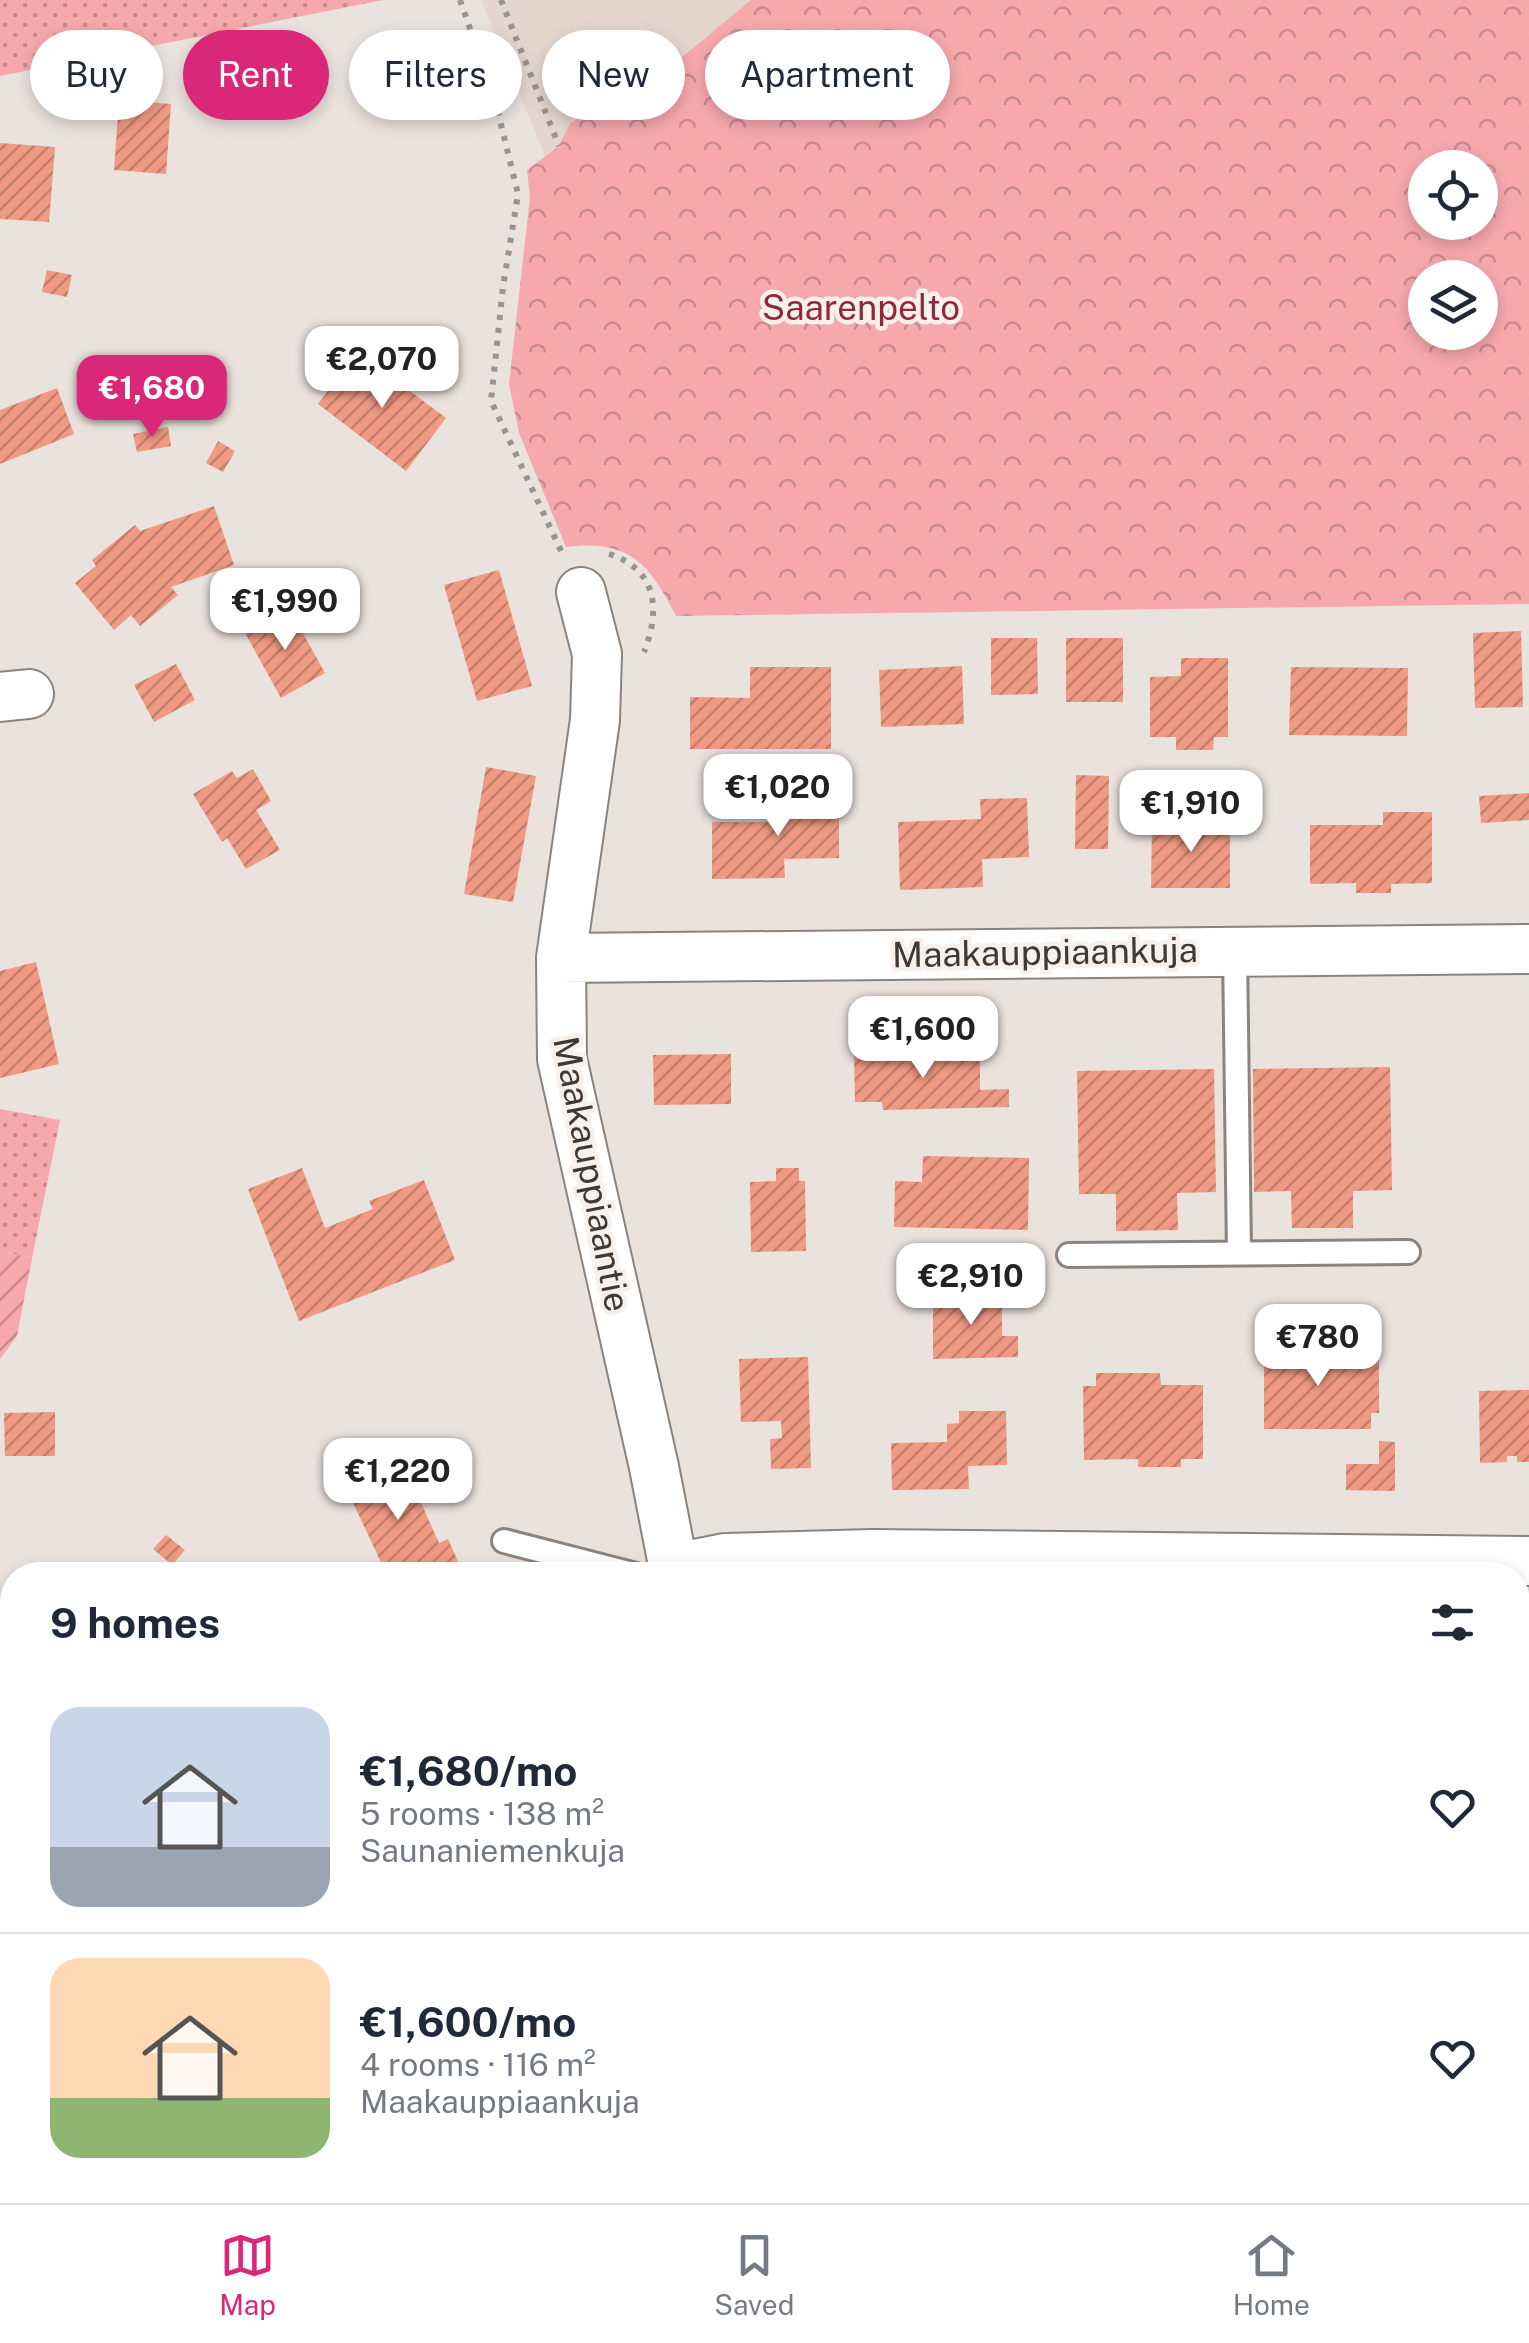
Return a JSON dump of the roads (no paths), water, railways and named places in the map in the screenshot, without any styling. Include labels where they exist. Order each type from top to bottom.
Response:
[{"type":"street","name":"Maakauppiaantie","points":[[580,563],[596,654],[595,720],[561,958],[562,1058],[655,1562]]},
{"type":"street","name":"Maakauppiaankuja","points":[[561,958],[1529,949]]},
{"type":"street","points":[[707,1562],[725,1558],[872,1554],[1529,1560]]},
{"type":"lane","points":[[1234,950],[1239,1254]]},
{"type":"lane","points":[[1069,1254],[1408,1252]]},
{"type":"lane","points":[[504,1541],[604,1562]]},
{"type":"park label","name":"Saarenpelto","points":[[861,307]]}]
